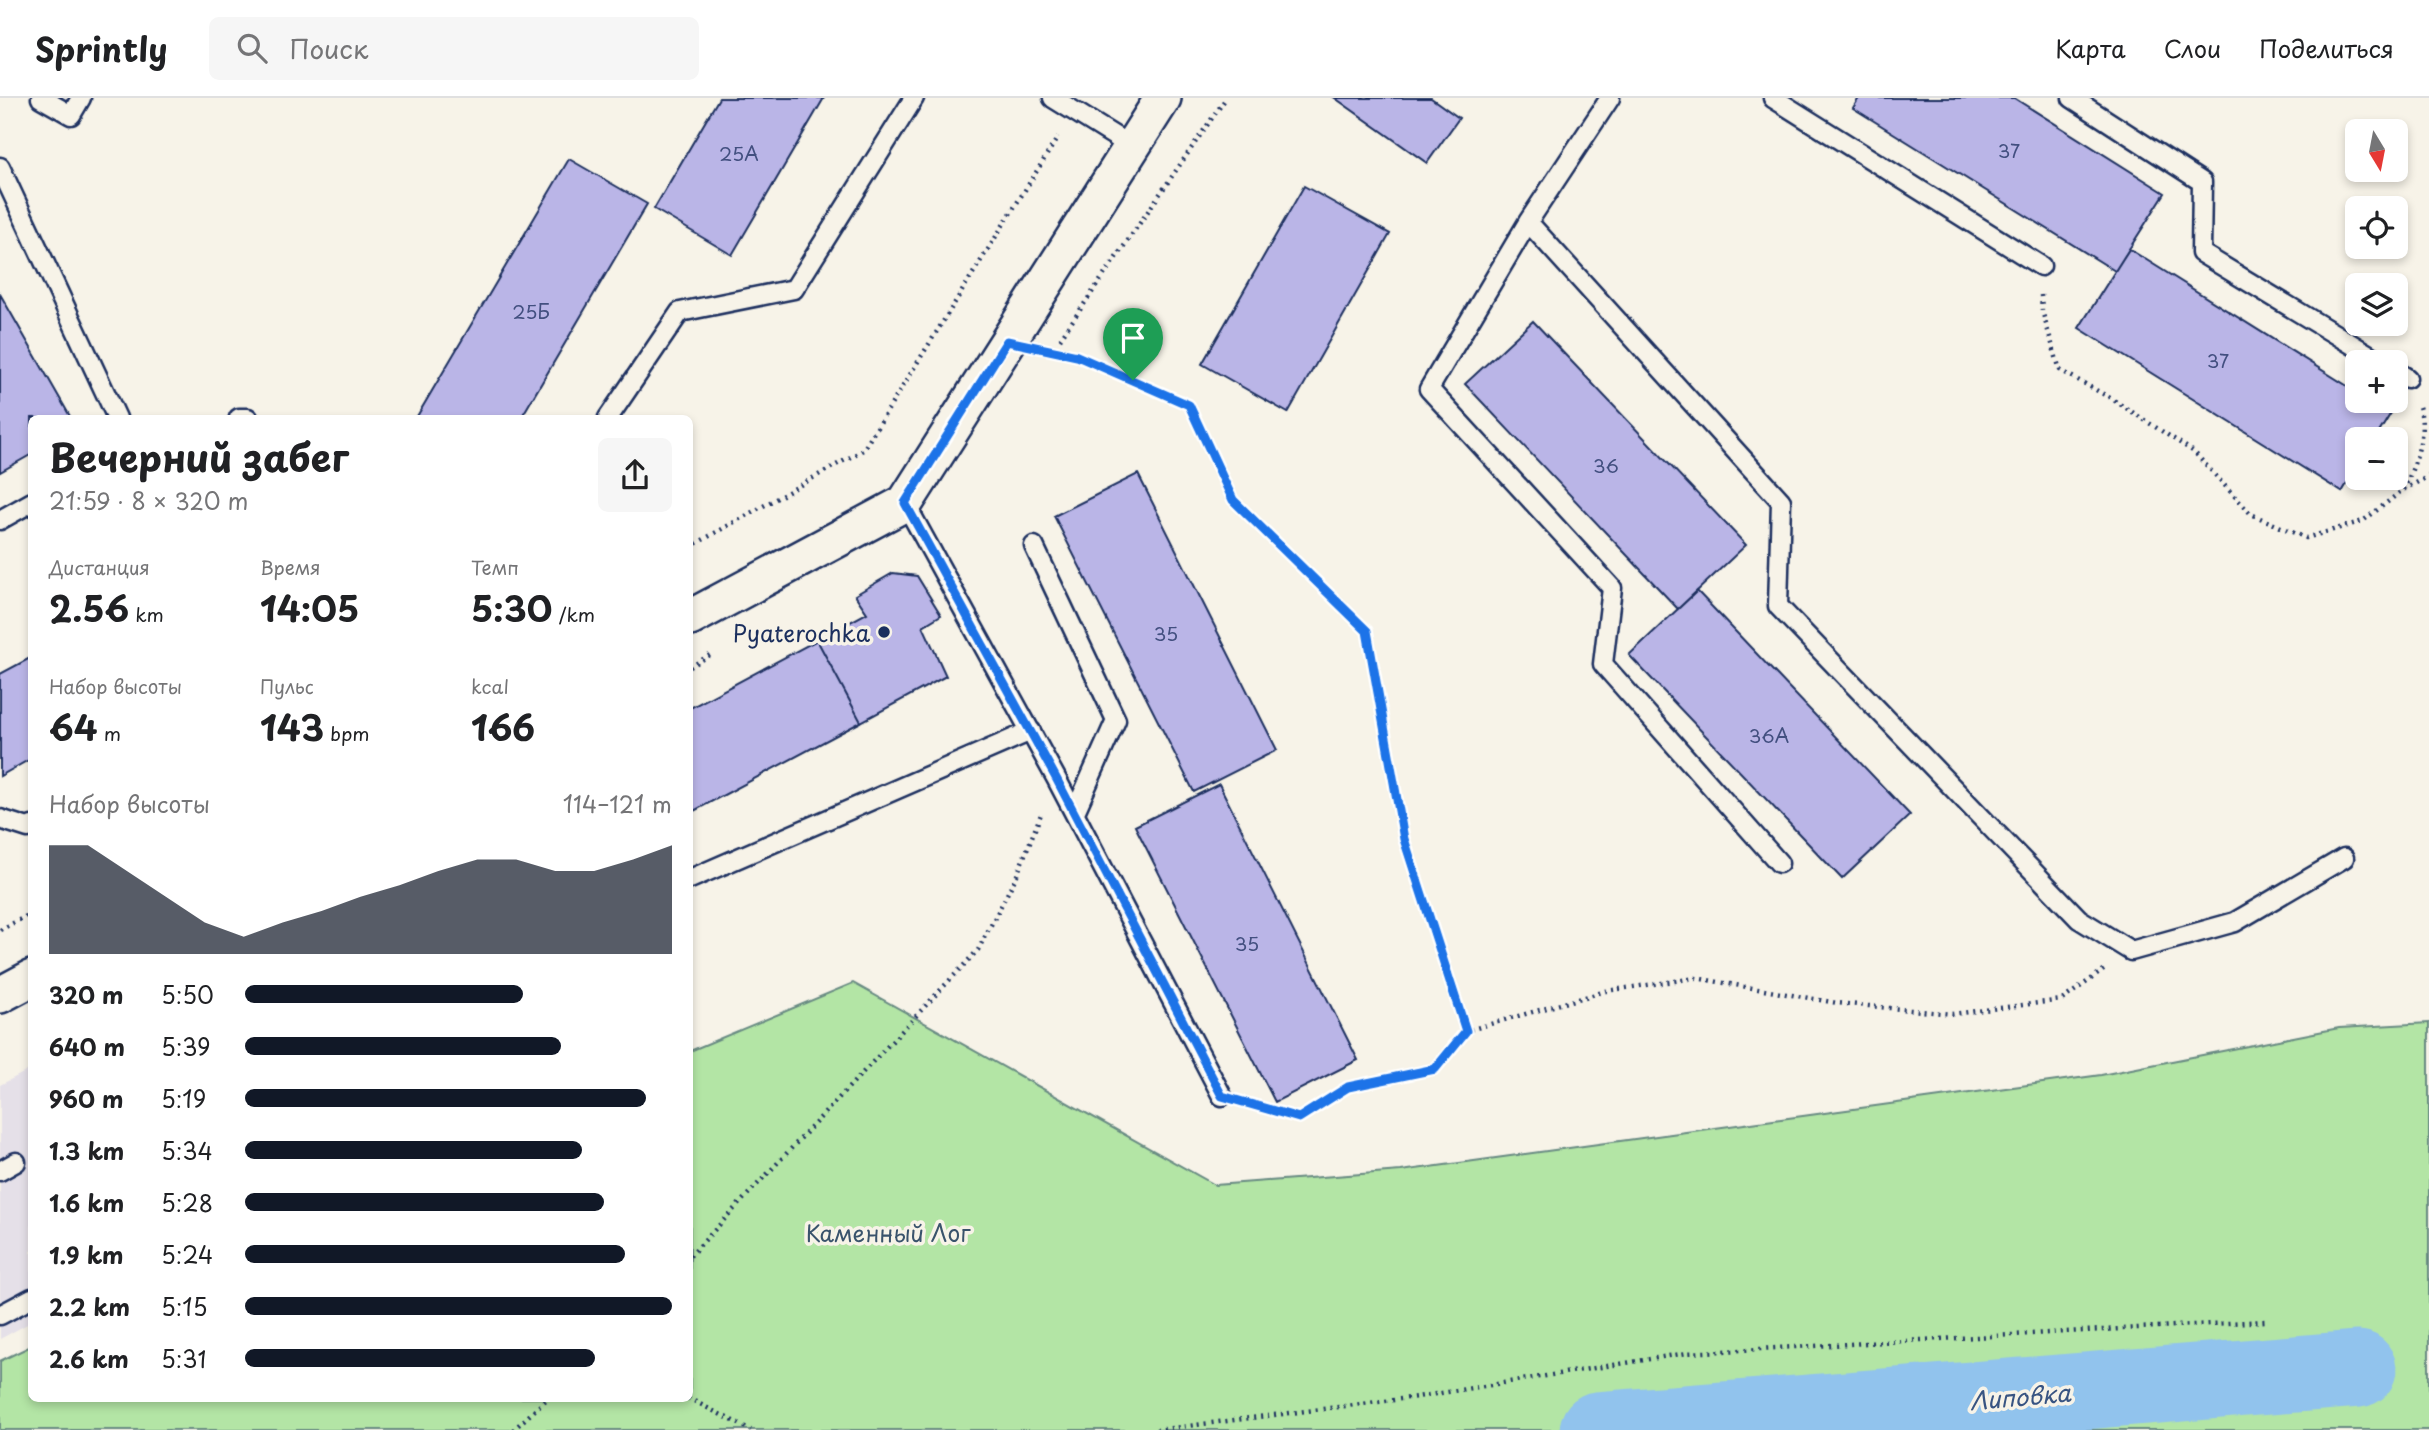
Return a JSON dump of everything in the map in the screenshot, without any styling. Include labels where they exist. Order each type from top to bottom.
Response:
[{"type":"street","points":[[693,616],[905,503],[1163,98]]},
{"type":"street","points":[[0,995],[28,980]]},
{"type":"lane","points":[[41,98],[71,115],[81,98]]},
{"type":"lane","points":[[610,415],[680,312],[794,289],[914,98]]},
{"type":"lane","points":[[1053,98],[1132,147]]},
{"type":"lane","points":[[1610,98],[1528,222],[1429,389],[1612,587],[1603,664],[1779,863]]},
{"type":"lane","points":[[1773,98],[2041,266]]},
{"type":"lane","points":[[2072,98],[2203,182],[2200,253],[2361,350]]},
{"type":"lane","points":[[0,167],[116,415]]},
{"type":"lane","points":[[1528,222],[1781,502],[1778,606],[2079,919],[2131,951],[2235,922],[2344,859]]},
{"type":"lane","points":[[905,503],[1075,812],[1222,1096]]},
{"type":"lane","points":[[0,520],[28,504]]},
{"type":"lane","points":[[1034,546],[1116,720],[1075,812]]},
{"type":"lane","points":[[693,878],[1031,731]]},
{"type":"lane","points":[[0,819],[28,828]]},
{"type":"lane","points":[[0,1315],[28,1300]]},
{"type":"path","points":[[693,545],[863,450],[1074,111]]},
{"type":"path","points":[[2041,266],[2042,311],[2060,370],[2112,399],[2194,452],[2251,514],[2306,538],[2363,520],[2403,490]]},
{"type":"path","points":[[1007,341],[1077,356],[1189,405],[1233,500],[1367,631],[1404,839],[1466,1031]]},
{"type":"path","points":[[2408,387],[2421,411],[2421,424],[2420,451],[2408,479]]},
{"type":"path","points":[[2408,487],[2429,476]]},
{"type":"path","points":[[693,1253],[978,950],[1017,875],[1056,778]]},
{"type":"path","points":[[0,930],[28,915]]},
{"type":"path","points":[[1222,1096],[1299,1118],[1348,1087],[1435,1069],[1466,1031],[1606,991],[1696,978],[1837,1003],[1953,1014],[2062,1000],[2131,951]]},
{"type":"path","points":[[1156,1430],[1418,1397],[1687,1353],[2265,1321]]},
{"type":"path","points":[[693,1401],[751,1430]]},
{"type":"path","points":[[513,1430],[544,1402]]},
{"type":"shaded area","points":[[28,1071],[28,1324],[0,1339],[0,1085]]},
{"type":"green space","name":"Каменный Лог","points":[[853,983],[1215,1185],[1401,1171],[2101,1075],[2339,1028],[2429,1023],[2429,1430],[0,1430],[0,1361],[28,1347],[28,1402],[693,1402],[693,1050]]},
{"type":"building","points":[[719,98],[824,98],[732,255],[654,209]]},
{"type":"building","points":[[1335,98],[1431,98],[1459,118],[1427,163]]},
{"type":"building","points":[[1859,98],[2014,98],[2165,193],[2115,271],[1853,108]]},
{"type":"building","points":[[569,159],[647,204],[523,415],[418,415]]},
{"type":"building","points":[[1304,186],[1390,234],[1288,413],[1202,364]]},
{"type":"building","points":[[2129,249],[2345,384],[2345,413],[2391,413],[2382,427],[2345,427],[2345,487],[2342,492],[2079,328]]},
{"type":"building","points":[[0,294],[69,415],[28,415],[28,456],[0,472]]},
{"type":"building","points":[[1533,321],[1746,545],[1678,609],[1465,384]]},
{"type":"building","points":[[1138,474],[1277,750],[1194,792],[1054,516]]},
{"type":"building","points":[[893,573],[917,576],[941,615],[923,626],[946,676],[861,722],[817,640],[867,613],[855,595]]},
{"type":"building","points":[[1697,591],[1910,815],[1842,879],[1629,655]]},
{"type":"building","points":[[817,640],[861,722],[693,811],[693,706]]},
{"type":"building","points":[[28,659],[28,760],[0,776],[0,674]]},
{"type":"building","points":[[1219,784],[1358,1060],[1275,1102],[1135,826]]},
{"type":"waterway","name":"Липовка","points":[[1598,1430],[2358,1369]]},
{"type":"place","name":"Pyaterochka","points":[[884,632]]},
{"type":"route","points":[[1007,341],[1077,356],[1133,380],[1189,405],[1233,500],[1367,631],[1404,839],[1466,1031],[1435,1069],[1348,1087],[1299,1118],[1222,1096],[1056,778],[905,503],[1007,341]]}]
